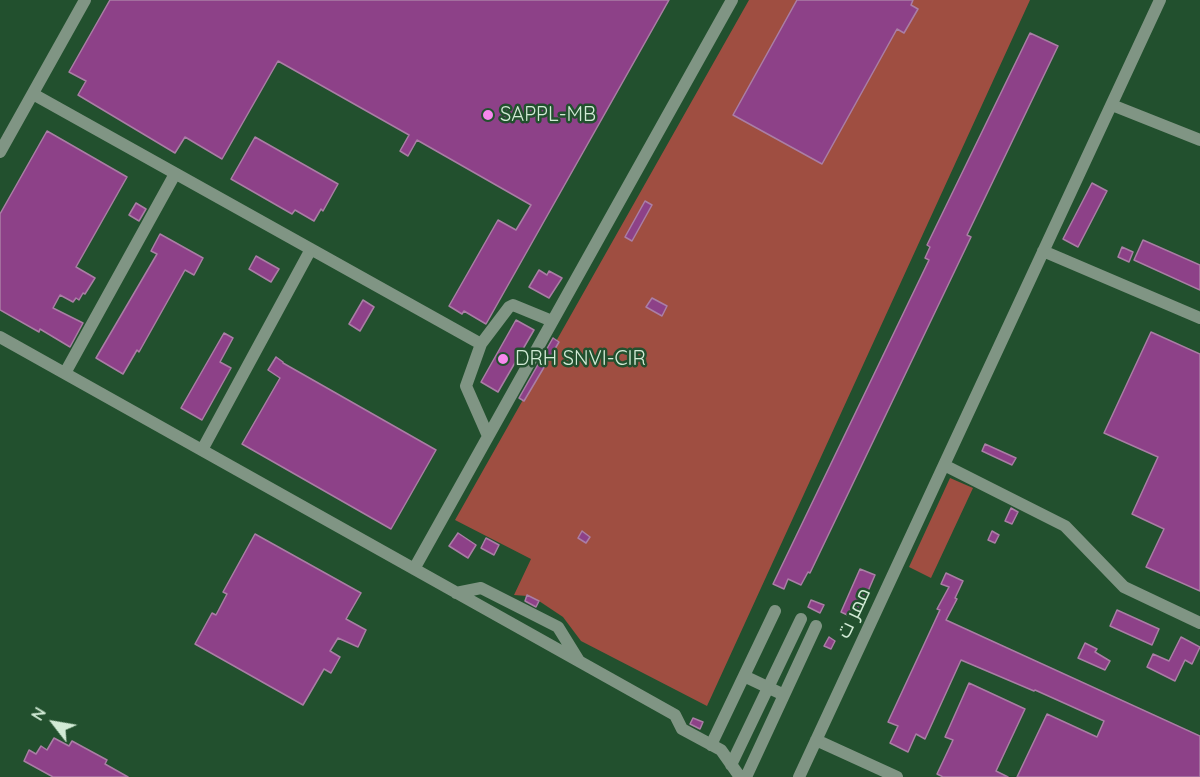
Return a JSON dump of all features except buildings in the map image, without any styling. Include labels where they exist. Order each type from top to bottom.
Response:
[{"type":"street","points":[[0,152],[85,0]]},
{"type":"street","points":[[414,569],[732,0]]},
{"type":"street","name":"ممر ت","points":[[799,777],[1160,0]]},
{"type":"street","points":[[33,94],[480,344]]},
{"type":"street","points":[[1112,105],[1200,140]]},
{"type":"street","points":[[65,374],[175,174]]},
{"type":"street","points":[[202,450],[311,249]]},
{"type":"street","points":[[1044,251],[1200,318]]},
{"type":"street","points":[[488,436],[466,386],[480,344],[513,305],[552,321]]},
{"type":"street","points":[[0,337],[675,716],[682,729],[721,750],[740,777]]},
{"type":"street","points":[[944,465],[1065,526],[1124,587],[1200,623]]},
{"type":"street","points":[[456,593],[481,588],[558,627],[580,662]]},
{"type":"street","points":[[711,745],[775,611]]},
{"type":"street","points":[[732,765],[801,619]]},
{"type":"street","points":[[746,777],[816,626]]},
{"type":"street","points":[[744,676],[784,695]]},
{"type":"street","points":[[816,740],[897,777]]},
{"type":"shaded area","points":[[749,0],[1030,0],[707,706],[581,641],[563,617],[539,601],[527,596],[514,595],[531,559],[455,520]]},
{"type":"shaded area","points":[[950,478],[973,488],[931,578],[909,567]]},
{"type":"place","name":"SAPPL-MB","points":[[488,115]]},
{"type":"place","name":"DRH SNVI-CIR","points":[[503,359]]}]
